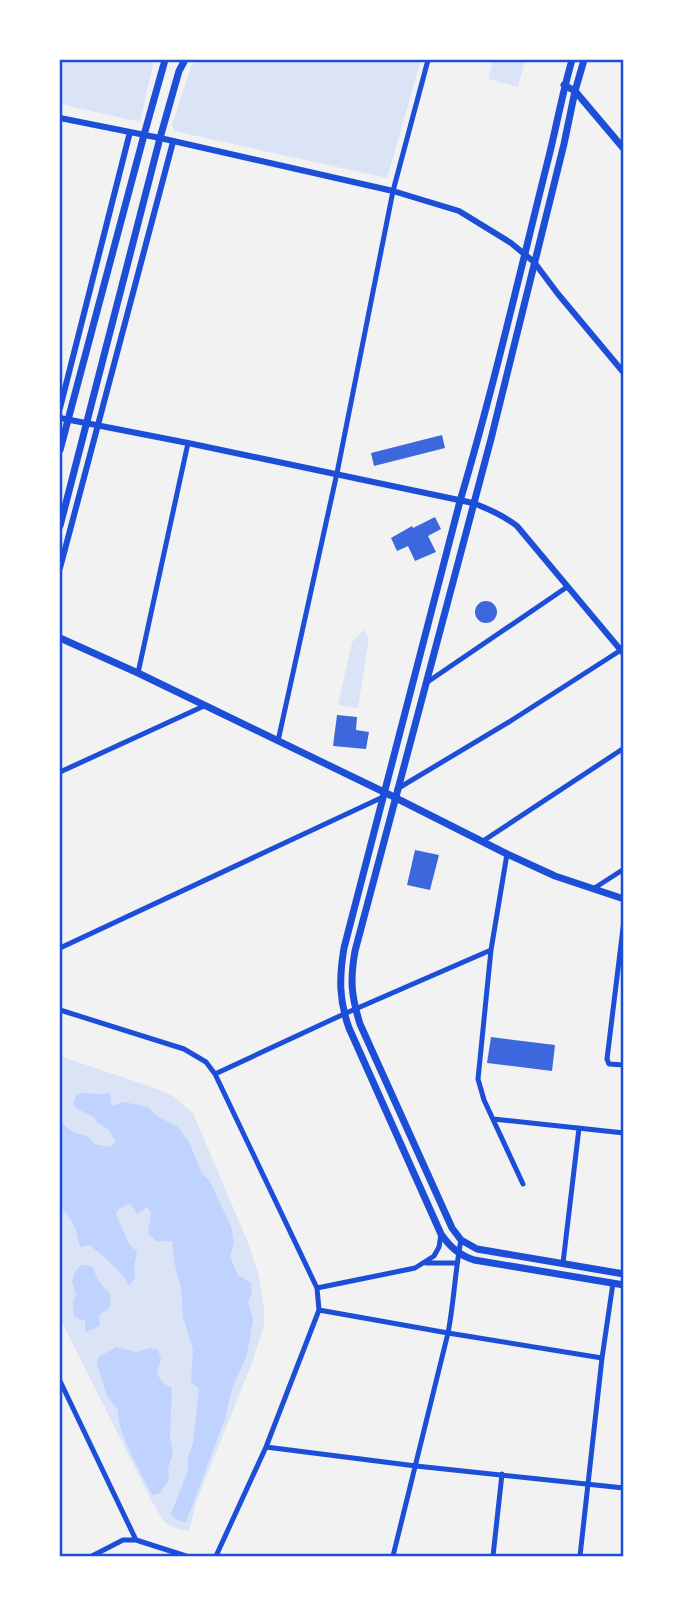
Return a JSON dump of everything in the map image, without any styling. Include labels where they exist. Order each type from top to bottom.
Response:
[{"type":"main road","points":[[60,450],[63,419],[166,60]]},
{"type":"main road","points":[[60,526],[160,138],[179,71],[185,60]]},
{"type":"main road","points":[[572,60],[388,795],[355,951],[351,989],[359,1024],[452,1228],[461,1240],[470,1246],[490,1252],[624,1274]]},
{"type":"main road","points":[[584,60],[491,439],[398,788],[388,795],[344,948],[340,991],[349,1028],[449,1245],[458,1253],[474,1259],[624,1285]]},
{"type":"main road","points":[[564,85],[575,91],[624,149]]},
{"type":"main road","points":[[60,638],[138,673],[507,854],[555,876],[624,899]]},
{"type":"street","points":[[278,741],[337,473],[393,191],[428,60]]},
{"type":"street","points":[[60,118],[393,191],[459,211],[525,253],[624,373]]},
{"type":"street","points":[[60,408],[130,132]]},
{"type":"street","points":[[60,568],[173,142]]},
{"type":"street","points":[[63,419],[473,503],[507,518],[517,526],[622,652],[398,788]]},
{"type":"street","points":[[138,673],[188,443]]},
{"type":"street","points":[[426,683],[567,587]]},
{"type":"street","points":[[60,772],[204,706]]},
{"type":"street","points":[[483,841],[624,748]]},
{"type":"street","points":[[60,948],[388,795]]},
{"type":"street","points":[[507,854],[491,950],[478,1079],[484,1100],[523,1184]]},
{"type":"street","points":[[593,889],[624,869]]},
{"type":"street","points":[[624,920],[607,1059],[609,1064],[624,1065]]},
{"type":"street","points":[[215,1074],[491,950]]},
{"type":"street","points":[[60,1010],[184,1049],[205,1062],[215,1074],[317,1287],[319,1310],[266,1447],[216,1556]]},
{"type":"street","points":[[493,1119],[624,1133]]},
{"type":"street","points":[[562,1263],[579,1128]]},
{"type":"street","points":[[317,1287],[415,1268],[434,1256],[442,1234]]},
{"type":"street","points":[[393,1556],[448,1334],[461,1240]]},
{"type":"street","points":[[426,1263],[456,1263]]},
{"type":"street","points":[[580,1556],[613,1283]]},
{"type":"street","points":[[319,1310],[602,1358]]},
{"type":"street","points":[[60,1381],[135,1540]]},
{"type":"street","points":[[266,1447],[624,1488]]},
{"type":"street","points":[[493,1556],[502,1474]]},
{"type":"street","points":[[92,1556],[123,1540],[135,1540],[186,1556]]},
{"type":"shaded area","points":[[60,60],[154,60],[140,122],[60,104]]},
{"type":"shaded area","points":[[196,60],[421,60],[387,178],[174,131],[172,125],[191,66]]},
{"type":"shaded area","points":[[493,60],[525,60],[518,87],[488,79]]},
{"type":"shaded area","points":[[364,630],[369,639],[358,708],[338,705],[352,642]]},
{"type":"shaded area","points":[[60,1056],[160,1090],[173,1096],[193,1113],[247,1240],[259,1276],[264,1326],[197,1500],[189,1531],[169,1525],[150,1498],[60,1318]]},
{"type":"water","points":[[110,1093],[111,1104],[114,1106],[123,1102],[148,1107],[157,1116],[178,1127],[189,1142],[202,1174],[209,1180],[231,1226],[234,1243],[230,1256],[234,1267],[238,1275],[251,1283],[252,1292],[248,1302],[253,1320],[247,1355],[232,1388],[225,1419],[186,1522],[177,1520],[171,1514],[188,1470],[199,1389],[191,1382],[193,1351],[183,1317],[181,1286],[172,1241],[156,1241],[148,1234],[151,1212],[147,1207],[137,1214],[130,1203],[119,1209],[116,1214],[129,1244],[137,1251],[135,1278],[129,1286],[118,1270],[93,1248],[89,1245],[80,1247],[76,1230],[60,1205],[60,1121],[71,1131],[88,1137],[94,1144],[110,1147],[116,1142],[108,1129],[73,1104],[77,1094]]},
{"type":"water","points":[[81,1265],[93,1268],[102,1285],[110,1293],[109,1308],[100,1314],[100,1325],[85,1332],[85,1321],[74,1317],[73,1302],[76,1295],[72,1281]]},
{"type":"water","points":[[116,1347],[137,1352],[150,1348],[158,1350],[161,1359],[157,1374],[163,1383],[172,1388],[170,1437],[173,1454],[168,1468],[169,1480],[159,1494],[152,1495],[130,1452],[118,1419],[118,1410],[107,1396],[97,1364],[98,1357]]},
{"type":"building","points":[[442,435],[445,448],[374,466],[371,453]]},
{"type":"building","points":[[435,517],[441,529],[428,536],[436,552],[415,561],[408,546],[397,551],[391,538]]},
{"type":"building","points":[[486,601],[494,604],[497,612],[494,620],[486,623],[478,620],[475,612],[478,604]]},
{"type":"building","points":[[337,715],[357,717],[356,730],[369,732],[366,749],[333,746]]},
{"type":"building","points":[[415,850],[439,855],[430,890],[407,885]]},
{"type":"building","points":[[491,1037],[555,1045],[552,1071],[487,1063]]}]
